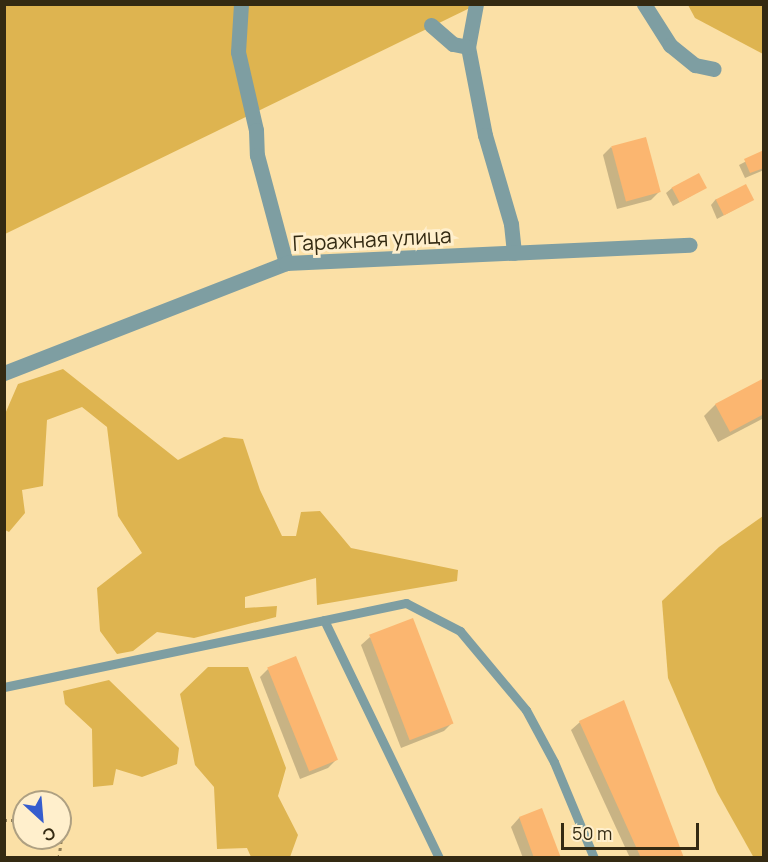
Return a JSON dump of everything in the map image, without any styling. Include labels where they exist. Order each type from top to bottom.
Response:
[{"type":"street","points":[[241,4],[238,52],[256,130],[257,154],[286,263]]},
{"type":"street","points":[[476,4],[468,47],[485,135],[511,224],[514,253]]},
{"type":"street","points":[[644,4],[670,45],[695,65],[714,69]]},
{"type":"street","points":[[431,25],[453,44],[468,47]]},
{"type":"street","name":"Гаражная улица","points":[[4,373],[286,263],[690,245]]},
{"type":"lane","points":[[4,687],[406,603],[460,631],[526,710],[554,762],[594,858]]},
{"type":"lane","points":[[324,620],[439,858]]},
{"type":"shaded area","points":[[5,5],[476,5],[5,234]]},
{"type":"shaded area","points":[[688,5],[763,5],[763,54],[695,18]]},
{"type":"shaded area","points":[[63,369],[178,460],[224,437],[243,439],[260,490],[282,536],[296,536],[301,512],[320,511],[351,548],[458,570],[457,581],[317,605],[316,578],[245,597],[245,608],[277,606],[276,617],[194,638],[157,632],[133,651],[117,654],[100,631],[97,588],[142,553],[118,516],[107,427],[82,407],[47,420],[43,486],[22,490],[25,513],[9,532],[5,530],[5,414],[18,384]]},
{"type":"shaded area","points":[[763,516],[764,857],[754,858],[717,792],[668,678],[662,601],[719,547]]},
{"type":"shaded area","points":[[208,667],[248,667],[286,768],[278,796],[298,835],[290,857],[251,857],[247,848],[217,849],[214,787],[195,765],[180,694]]},
{"type":"shaded area","points":[[109,680],[179,748],[177,764],[142,777],[116,769],[113,785],[93,787],[92,729],[65,704],[63,691]]},
{"type":"building","points":[[646,137],[661,192],[626,201],[611,146]]},
{"type":"building","points":[[764,150],[764,168],[750,173],[744,159]]},
{"type":"building","points":[[699,173],[707,188],[680,203],[672,188]]},
{"type":"building","points":[[746,184],[754,200],[724,215],[716,199]]},
{"type":"building","points":[[764,378],[764,414],[730,432],[715,404]]},
{"type":"building","points":[[413,618],[453,723],[410,740],[369,635]]},
{"type":"building","points":[[296,656],[338,760],[309,771],[267,668]]},
{"type":"building","points":[[624,700],[684,858],[641,858],[579,721]]},
{"type":"building","points":[[542,808],[561,858],[534,858],[519,817]]}]
